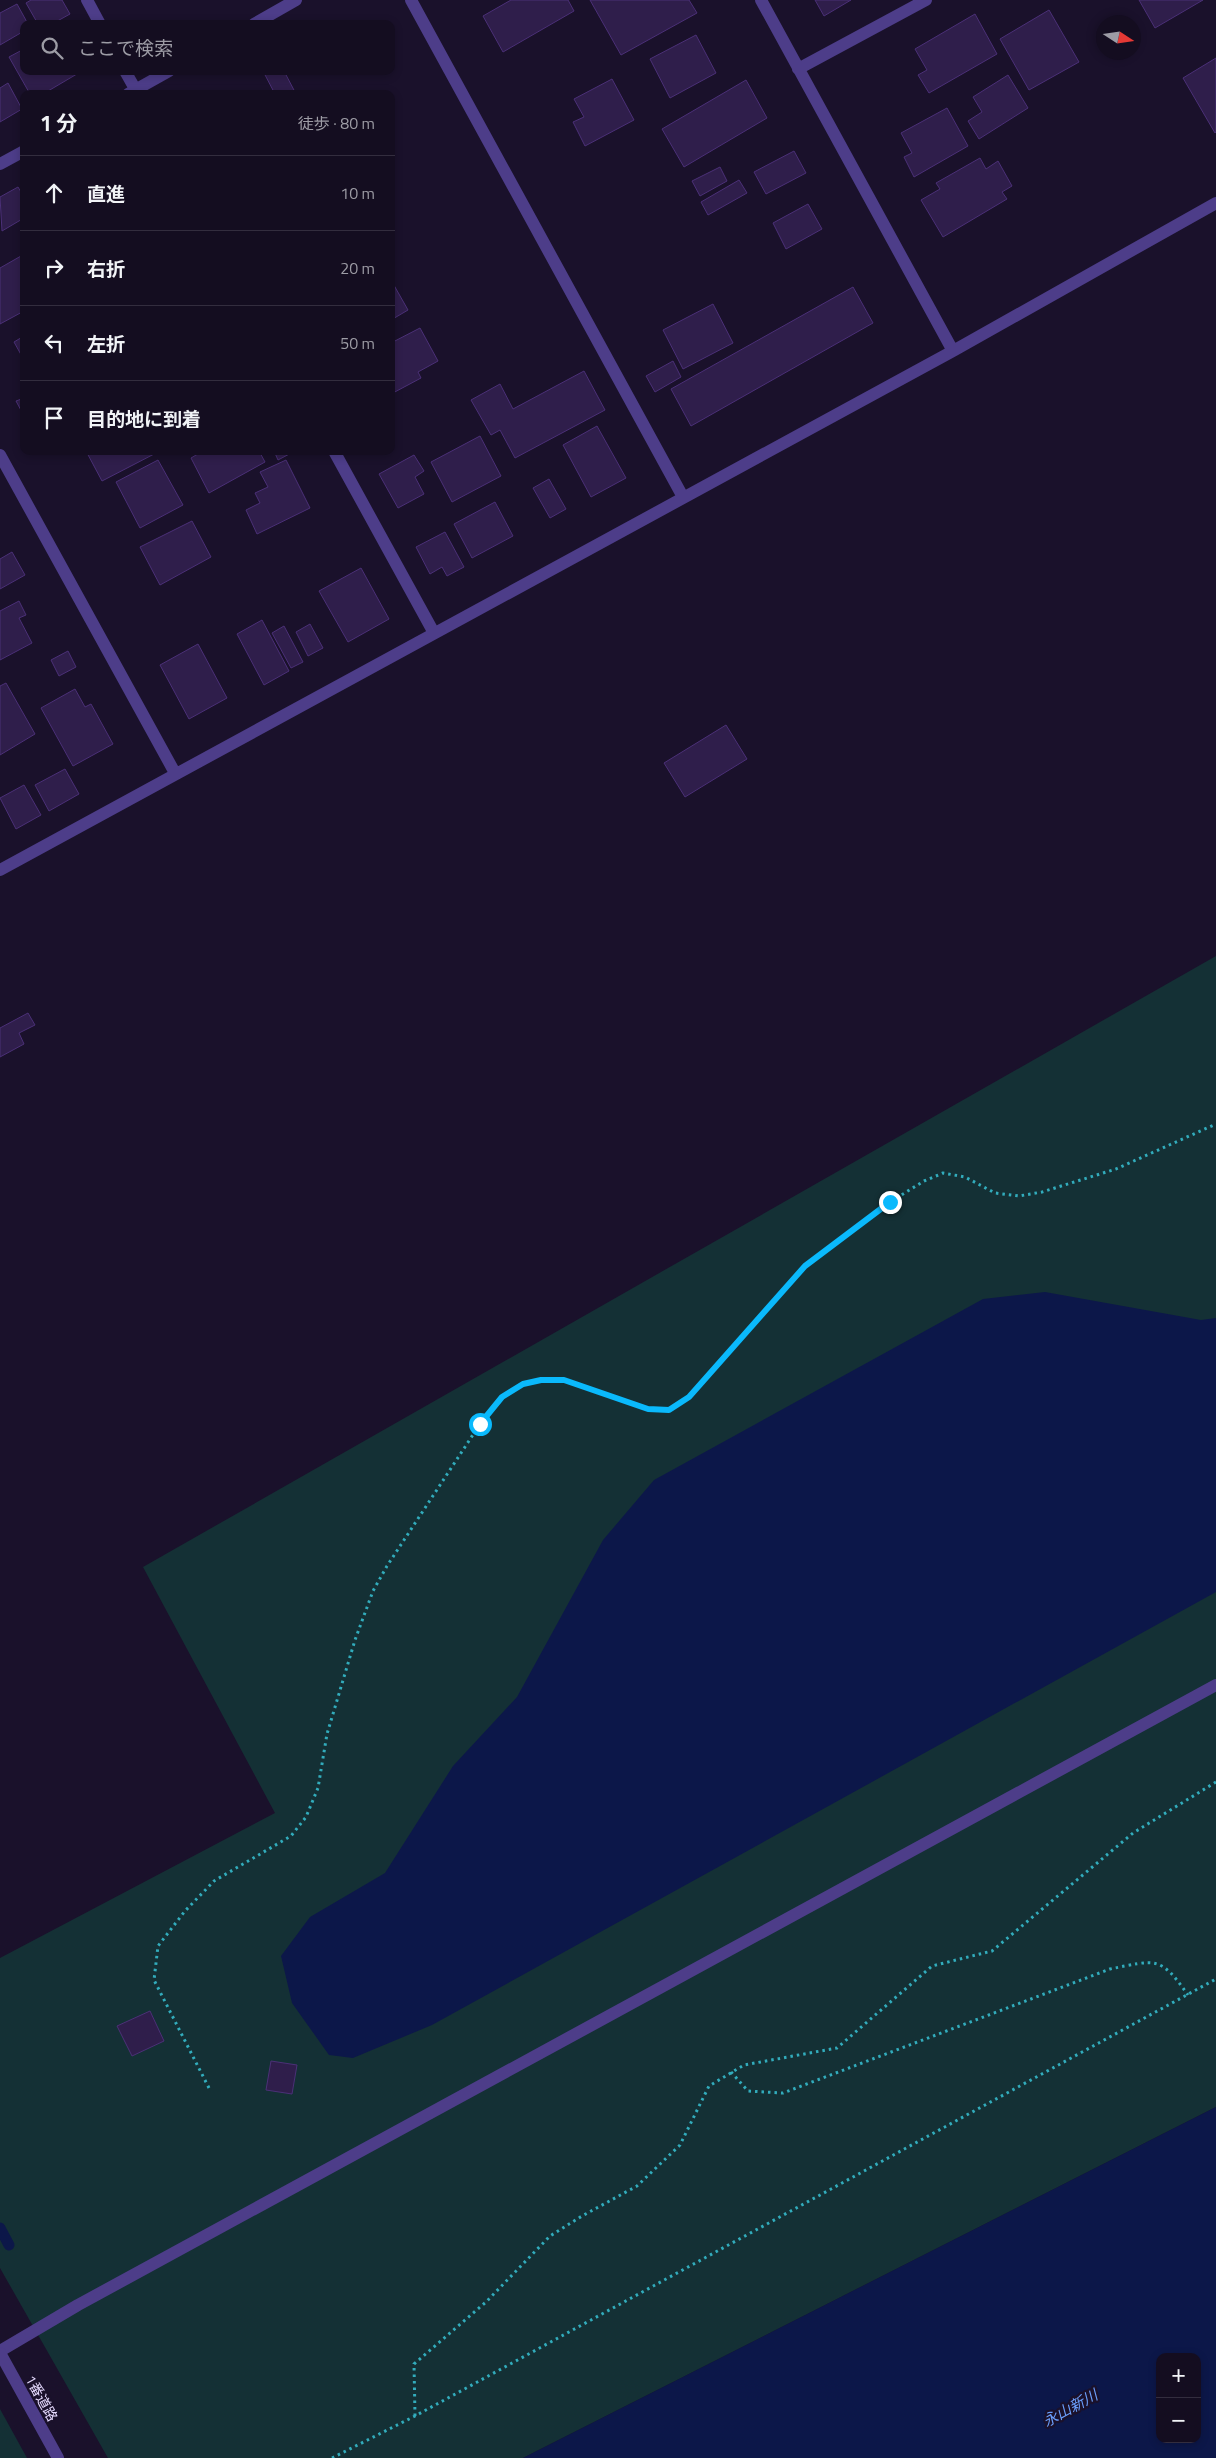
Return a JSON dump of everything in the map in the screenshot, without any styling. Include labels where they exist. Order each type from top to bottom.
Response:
[{"type":"street","points":[[87,0],[98,20]]},
{"type":"street","points":[[261,20],[296,0]]},
{"type":"street","points":[[411,0],[683,497]]},
{"type":"street","points":[[760,0],[953,351]]},
{"type":"street","points":[[798,69],[926,0]]},
{"type":"street","points":[[127,75],[133,90]]},
{"type":"street","points":[[137,90],[162,75]]},
{"type":"street","points":[[0,164],[20,153]]},
{"type":"street","points":[[0,870],[953,351],[1216,203]]},
{"type":"street","points":[[0,455],[175,774]]},
{"type":"street","points":[[336,455],[434,633]]},
{"type":"street","points":[[0,2352],[113,2286],[1216,1685]]},
{"type":"street","name":"1番道路","points":[[0,2352],[58,2458]]},
{"type":"path","points":[[209,2088],[154,1980],[158,1946],[185,1911],[214,1881],[291,1836],[306,1817],[318,1788],[327,1734],[355,1640],[373,1591],[387,1566],[475,1433],[502,1397],[523,1384],[541,1380],[564,1380],[648,1409],[669,1410],[689,1397],[805,1266],[890,1202],[924,1181],[943,1173],[965,1177],[995,1193],[1019,1196],[1042,1192],[1116,1169],[1216,1124]]},
{"type":"path","points":[[415,2416],[414,2364],[486,2302],[550,2236],[637,2186],[680,2145],[708,2086],[744,2065],[837,2048],[932,1966],[992,1951],[1134,1833],[1216,1782]]},
{"type":"path","points":[[731,2072],[748,2091],[783,2092],[1110,1969],[1149,1961],[1170,1970],[1188,1995]]},
{"type":"path","points":[[332,2458],[415,2416],[1216,1979]]},
{"type":"green space","points":[[1216,956],[1216,2107],[523,2458],[108,2458],[0,2268],[0,1958],[275,1813],[143,1567]]},
{"type":"green space","points":[[0,2409],[27,2458],[0,2458]]},
{"type":"water","points":[[1045,1292],[1201,1320],[1216,1318],[1216,1592],[432,2025],[353,2058],[329,2055],[292,2003],[281,1956],[310,1917],[385,1873],[453,1766],[517,1697],[603,1540],[654,1480],[983,1299]]},
{"type":"water","name":"永山新川","points":[[1216,2107],[1216,2458],[523,2458]]},
{"type":"building","points":[[31,0],[62,0],[70,14],[59,20],[36,20],[26,3]]},
{"type":"building","points":[[511,0],[568,0],[574,11],[503,52],[483,16]]},
{"type":"building","points":[[590,0],[689,0],[697,13],[621,55]]},
{"type":"building","points":[[815,0],[851,0],[824,16]]},
{"type":"building","points":[[1139,0],[1203,0],[1155,28]]},
{"type":"building","points":[[17,4],[26,20],[20,20],[20,33],[0,45],[0,13]]},
{"type":"building","points":[[1049,10],[1079,62],[1029,90],[1000,39]]},
{"type":"building","points":[[975,14],[997,54],[929,93],[918,75],[927,70],[915,49]]},
{"type":"building","points":[[696,35],[716,73],[670,98],[650,59]]},
{"type":"building","points":[[20,51],[20,75],[75,75],[50,90],[28,90],[9,57]]},
{"type":"building","points":[[1216,58],[1216,132],[1215,133],[1183,78]]},
{"type":"building","points":[[265,75],[286,75],[294,90],[273,90]]},
{"type":"building","points":[[1008,75],[1028,108],[979,139],[968,121],[982,112],[973,97]]},
{"type":"building","points":[[612,79],[634,120],[585,146],[573,122],[584,117],[574,99]]},
{"type":"building","points":[[746,80],[767,118],[684,167],[662,129]]},
{"type":"building","points":[[8,83],[20,105],[20,110],[0,122],[0,88]]},
{"type":"building","points":[[947,108],[968,146],[914,177],[904,157],[912,153],[901,133]]},
{"type":"building","points":[[794,151],[806,173],[766,194],[754,172]]},
{"type":"building","points":[[980,158],[986,169],[998,161],[1012,186],[1002,192],[1007,199],[943,237],[921,200],[940,189],[936,183]]},
{"type":"building","points":[[720,167],[727,181],[700,196],[692,181]]},
{"type":"building","points":[[739,180],[747,193],[708,215],[701,202]]},
{"type":"building","points":[[18,187],[20,190],[20,220],[2,231],[0,197]]},
{"type":"building","points":[[808,204],[822,229],[786,249],[773,223]]},
{"type":"building","points":[[20,257],[20,313],[0,324],[0,268]]},
{"type":"building","points":[[395,287],[408,310],[395,318]]},
{"type":"building","points":[[853,287],[873,323],[691,426],[671,389]]},
{"type":"building","points":[[713,304],[733,343],[683,369],[663,330]]},
{"type":"building","points":[[420,328],[438,361],[418,372],[421,378],[395,392],[395,341]]},
{"type":"building","points":[[20,338],[20,353],[14,342]]},
{"type":"building","points":[[673,361],[681,377],[655,392],[646,376]]},
{"type":"building","points":[[584,371],[605,410],[515,458],[500,430],[491,435],[471,400],[500,384],[513,409]]},
{"type":"building","points":[[20,400],[20,408],[16,401]]},
{"type":"building","points":[[597,426],[626,478],[591,497],[563,445]]},
{"type":"building","points":[[480,436],[501,476],[452,502],[431,462]]},
{"type":"building","points":[[88,455],[152,455],[102,481]]},
{"type":"building","points":[[196,455],[261,455],[265,462],[209,493],[191,458]]},
{"type":"building","points":[[276,455],[287,455],[278,460]]},
{"type":"building","points":[[414,455],[424,471],[415,477],[424,494],[398,508],[379,474]]},
{"type":"building","points":[[158,460],[183,505],[140,528],[116,482]]},
{"type":"building","points":[[286,460],[310,508],[257,534],[246,510],[260,503],[255,493],[268,487],[260,472]]},
{"type":"building","points":[[549,479],[566,509],[550,518],[533,488]]},
{"type":"building","points":[[495,502],[513,536],[472,558],[454,524]]},
{"type":"building","points":[[192,521],[211,557],[160,585],[140,547]]},
{"type":"building","points":[[445,532],[464,567],[447,576],[442,567],[430,574],[416,547]]},
{"type":"building","points":[[12,552],[25,575],[0,589],[0,559]]},
{"type":"building","points":[[361,568],[389,619],[348,642],[319,591]]},
{"type":"building","points":[[19,601],[26,615],[19,618],[32,643],[0,660],[0,611]]},
{"type":"building","points":[[262,620],[289,671],[264,685],[237,634]]},
{"type":"building","points":[[310,624],[323,648],[308,656],[296,632]]},
{"type":"building","points":[[284,626],[303,662],[291,668],[272,633]]},
{"type":"building","points":[[198,644],[227,698],[189,719],[160,665]]},
{"type":"building","points":[[68,651],[76,667],[59,676],[51,660]]},
{"type":"building","points":[[6,683],[35,734],[0,755],[0,686]]},
{"type":"building","points":[[75,689],[85,707],[91,704],[113,744],[73,766],[41,708]]},
{"type":"building","points":[[726,725],[747,759],[685,797],[664,763]]},
{"type":"building","points":[[65,769],[79,794],[49,811],[35,785]]},
{"type":"building","points":[[24,785],[41,815],[16,829],[0,798]]},
{"type":"building","points":[[28,1013],[35,1025],[19,1033],[24,1044],[0,1057],[0,1028]]},
{"type":"building","points":[[150,2011],[164,2041],[132,2056],[117,2026]]},
{"type":"building","points":[[271,2061],[297,2065],[292,2094],[266,2090]]},
{"type":"waterway","points":[[0,2228],[9,2245]]},
{"type":"route","points":[[480,1424],[502,1397],[523,1384],[541,1380],[564,1380],[648,1409],[669,1410],[689,1397],[805,1266],[890,1202]]}]
